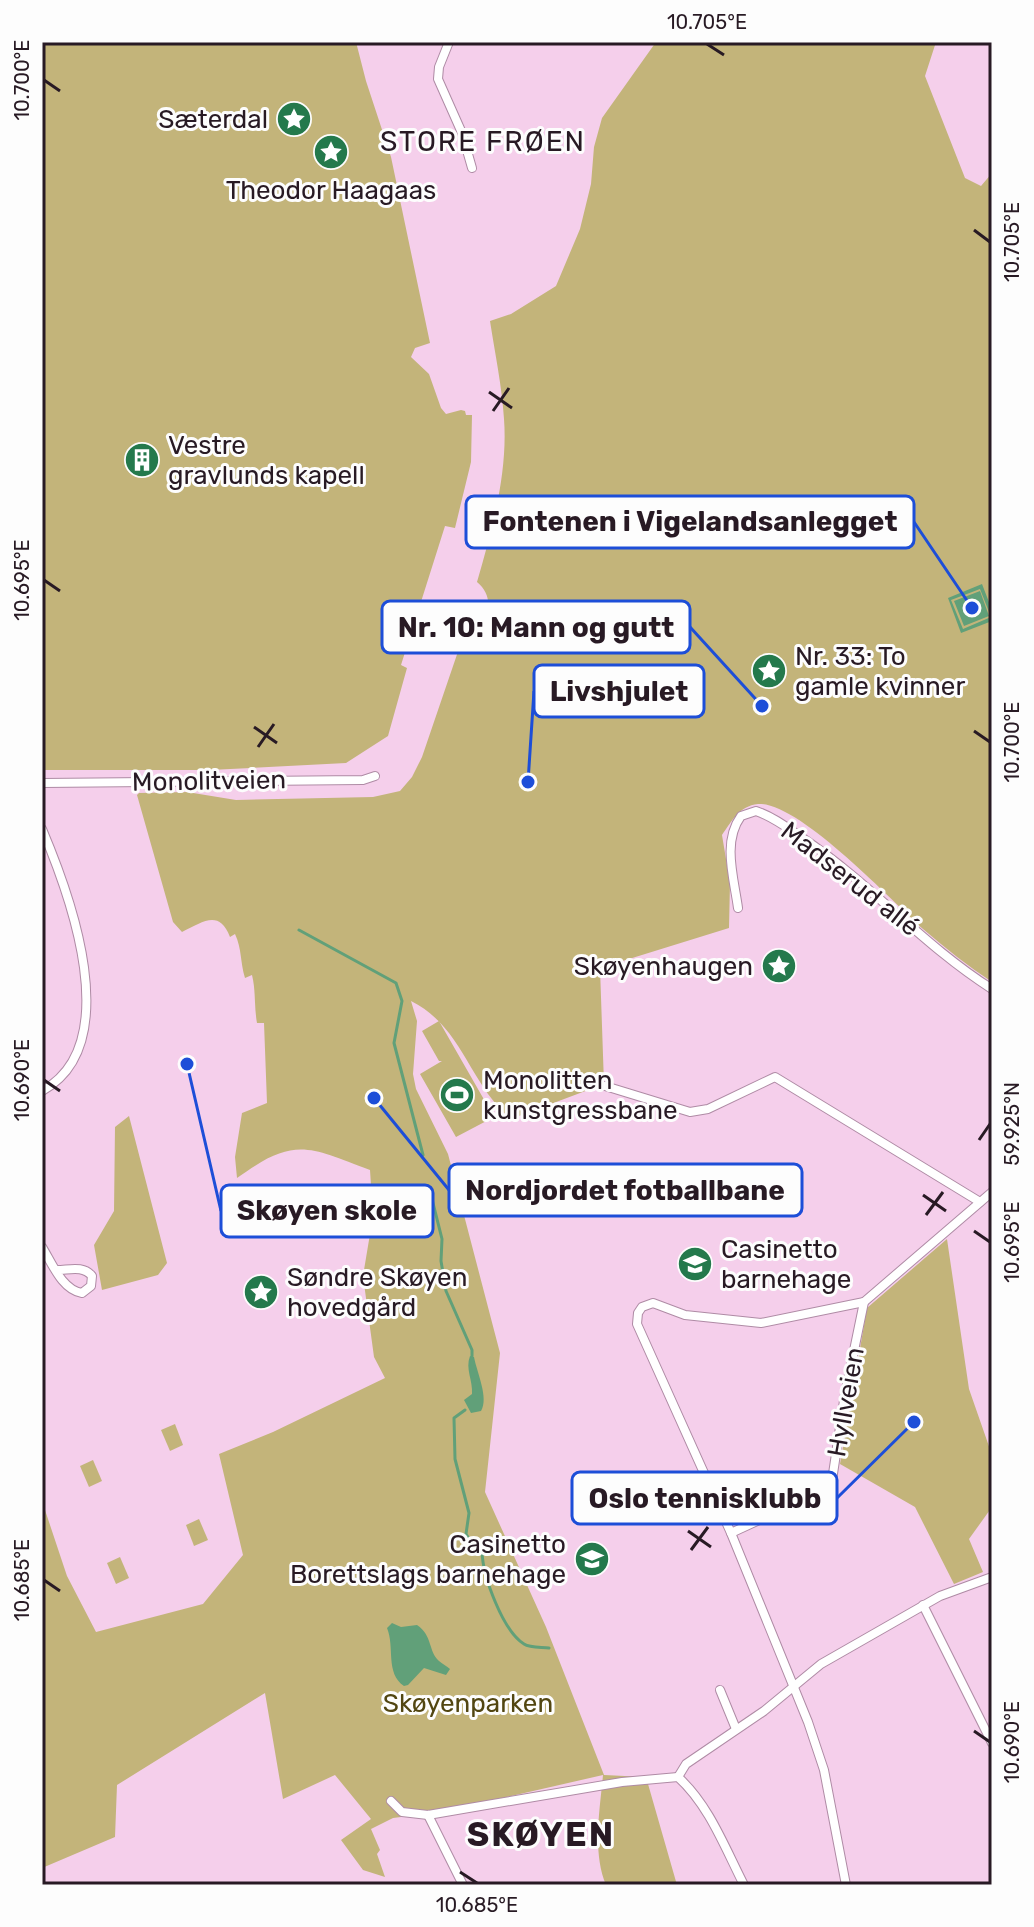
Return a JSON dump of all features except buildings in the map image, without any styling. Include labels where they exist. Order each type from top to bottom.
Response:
[{"type":"street","points":[[449,42],[439,67],[438,79],[462,133],[472,168]]},
{"type":"street","name":"Monolitveien","points":[[42,783],[363,780],[375,776]]},
{"type":"street","name":"Madserud allé","points":[[738,908],[731,837],[741,816],[756,811],[821,851],[873,890],[959,967],[992,989]]},
{"type":"street","points":[[42,829],[63,878],[88,984],[79,1050],[57,1081],[42,1091]]},
{"type":"street","points":[[605,1086],[690,1112],[708,1109],[775,1077],[980,1202]]},
{"type":"street","points":[[846,1885],[824,1770],[794,1685],[731,1533],[637,1324],[638,1313],[642,1307],[653,1303],[685,1315],[761,1323],[864,1302],[992,1192]]},
{"type":"street","points":[[42,1247],[57,1270]]},
{"type":"street","name":"Hyllveien","points":[[731,1533],[831,1487],[845,1394],[864,1302]]},
{"type":"street","points":[[678,1777],[686,1764],[771,1706],[821,1664],[923,1605],[992,1577]]},
{"type":"street","points":[[923,1605],[992,1743]]},
{"type":"street","points":[[720,1690],[736,1729]]},
{"type":"street","points":[[391,1801],[402,1812],[428,1815],[622,1782],[678,1777]]},
{"type":"street","points":[[678,1777],[692,1792],[715,1828],[744,1885]]},
{"type":"street","points":[[428,1815],[463,1885]]},
{"type":"green space","points":[[42,42],[356,42],[391,157],[430,343],[415,348],[411,357],[429,374],[446,414],[461,410],[466,415],[472,415],[471,462],[455,528],[445,526],[401,665],[407,668],[388,736],[346,763],[210,770],[42,770]]},
{"type":"green space","name":"Skøyenparken","points":[[656,42],[936,42],[925,76],[965,178],[981,186],[992,173],[992,982],[923,929],[820,835],[775,807],[758,804],[741,811],[722,835],[730,883],[729,928],[600,968],[604,1084],[511,1119],[485,1089],[443,1025],[411,1001],[417,1021],[413,1074],[416,1089],[448,1154],[500,1353],[485,1492],[546,1627],[604,1775],[646,1777],[677,1885],[606,1885],[598,1845],[603,1775],[441,1812],[393,1818],[371,1829],[380,1850],[377,1854],[385,1877],[363,1870],[341,1840],[371,1819],[335,1775],[283,1799],[265,1693],[117,1785],[115,1837],[42,1868],[42,1501],[67,1576],[96,1632],[203,1604],[243,1555],[219,1454],[273,1432],[385,1378],[374,1357],[363,1276],[373,1216],[370,1170],[316,1151],[302,1150],[274,1156],[237,1178],[235,1157],[242,1113],[267,1103],[264,1023],[257,1023],[252,975],[245,978],[235,934],[230,937],[221,923],[210,920],[182,932],[173,922],[137,795],[187,792],[236,800],[373,797],[400,791],[412,777],[422,757],[465,631],[482,623],[488,607],[485,591],[477,582],[498,501],[505,439],[502,394],[490,321],[511,314],[556,286],[580,229],[602,118]]},
{"type":"green space","name":"Monolitten kunstgressbane","points":[[439,1021],[494,1117],[456,1137],[420,1074],[442,1061],[439,1061],[422,1031]]},
{"type":"green space","points":[[129,1116],[167,1263],[158,1275],[102,1290],[94,1245],[114,1211],[115,1127]]},
{"type":"green space","points":[[947,1239],[969,1389],[992,1455],[992,1507],[969,1539],[983,1572],[954,1584],[915,1507],[840,1464],[867,1308]]},
{"type":"green space","points":[[175,1424],[183,1445],[170,1451],[161,1430]]},
{"type":"green space","points":[[93,1460],[102,1481],[89,1487],[80,1466]]},
{"type":"green space","points":[[199,1519],[208,1540],[194,1546],[186,1525]]},
{"type":"green space","points":[[120,1557],[129,1578],[116,1584],[107,1563]]},
{"type":"shaded area","points":[[982,584],[992,610],[992,621],[961,633],[948,598]],"holes":[[[980,589],[991,617],[963,629],[951,600]]]},
{"type":"shaded area","points":[[980,591],[989,616],[964,626],[954,601]]},
{"type":"shaded area","points":[[470,1356],[474,1357],[484,1399],[481,1411],[471,1413],[464,1400],[472,1394],[468,1365]]},
{"type":"shaded area","points":[[392,1623],[401,1627],[417,1625],[422,1629],[436,1657],[450,1669],[446,1675],[424,1668],[408,1685],[404,1686],[398,1681],[392,1667],[387,1628]]},
{"type":"waterway","points":[[299,930],[396,983],[402,1001],[394,1043],[423,1155]]},
{"type":"waterway","points":[[429,1187],[442,1239],[441,1261],[446,1291],[472,1356]]},
{"type":"waterway","points":[[465,1410],[454,1418],[455,1459],[469,1513],[466,1534],[482,1552],[490,1589],[509,1628],[526,1645],[549,1648]]},
{"type":"place","name":"Sæterdal","points":[[294,119]]},
{"type":"place","name":"Theodor Haagaas","points":[[331,152]]},
{"type":"place","name":"Vestre gravlunds kapell","points":[[142,460]]},
{"type":"place","name":"Fontenen i Vigelandsanlegget","points":[[972,608]]},
{"type":"place","name":"Nr. 33: To gamle kvinner","points":[[769,671]]},
{"type":"place","name":"Nr. 10: Mann og gutt","points":[[762,706]]},
{"type":"place","name":"Livshjulet","points":[[528,782]]},
{"type":"place","name":"Skøyenhaugen","points":[[779,966]]},
{"type":"place","name":"Skøyen skole","points":[[187,1064]]},
{"type":"place","name":"Monolitten kunstgressbane","points":[[457,1095]]},
{"type":"place","name":"Nordjordet fotballbane","points":[[374,1098]]},
{"type":"place","name":"Casinetto barnehage","points":[[695,1264]]},
{"type":"place","name":"Søndre Skøyen hovedgård","points":[[261,1292]]},
{"type":"place","name":"Oslo tennisklubb","points":[[914,1422]]},
{"type":"place","name":"Casinetto Borettslags barnehage","points":[[592,1559]]},
{"type":"district","name":"STORE FRØEN","points":[[483,141]]},
{"type":"district","name":"SKØYEN","points":[[541,1834]]}]
